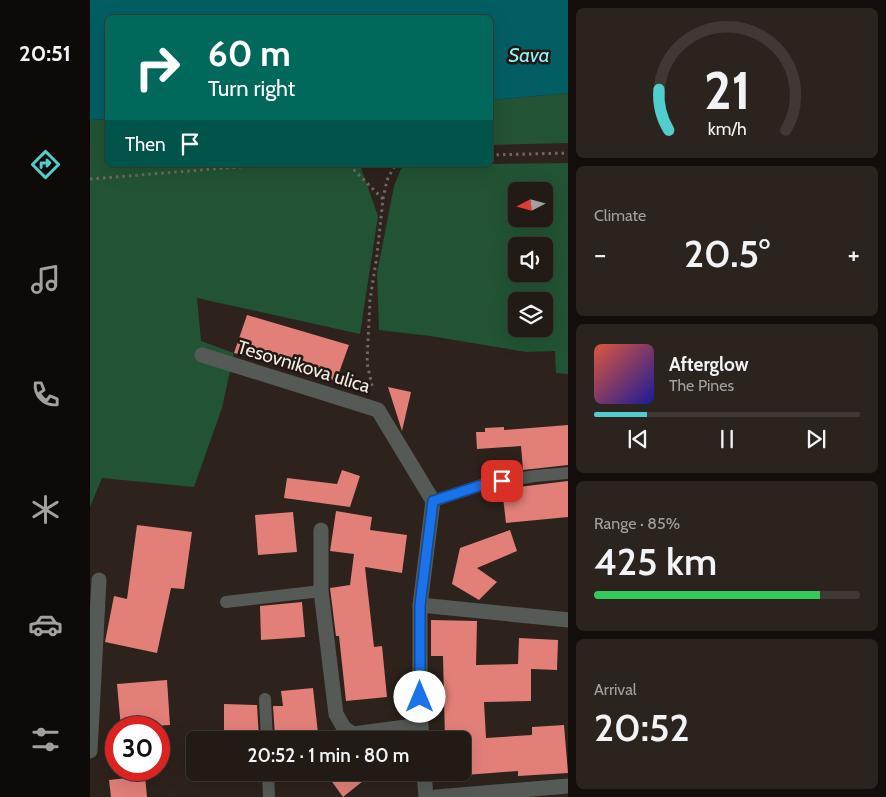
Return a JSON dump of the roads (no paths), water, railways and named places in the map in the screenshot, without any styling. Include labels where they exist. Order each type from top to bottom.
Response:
[{"type":"street","name":"Tesovnikova ulica","points":[[202,355],[378,410],[433,501]]},
{"type":"street","points":[[421,731],[420,605],[433,501]]},
{"type":"street","points":[[321,530],[321,591],[336,714],[344,728],[348,731]]},
{"type":"street","points":[[90,751],[99,580]]},
{"type":"street","points":[[420,605],[568,620]]},
{"type":"street","points":[[425,781],[426,797]]},
{"type":"street","points":[[436,797],[568,786]]},
{"type":"lane","points":[[433,501],[485,484],[568,472]]},
{"type":"lane","points":[[226,602],[321,591]]},
{"type":"lane","points":[[265,699],[266,731]]},
{"type":"lane","points":[[268,781],[269,797]]},
{"type":"water","name":"Sava","points":[[90,0],[568,0],[568,93],[493,100],[493,15],[105,15],[105,119],[90,120]]}]
